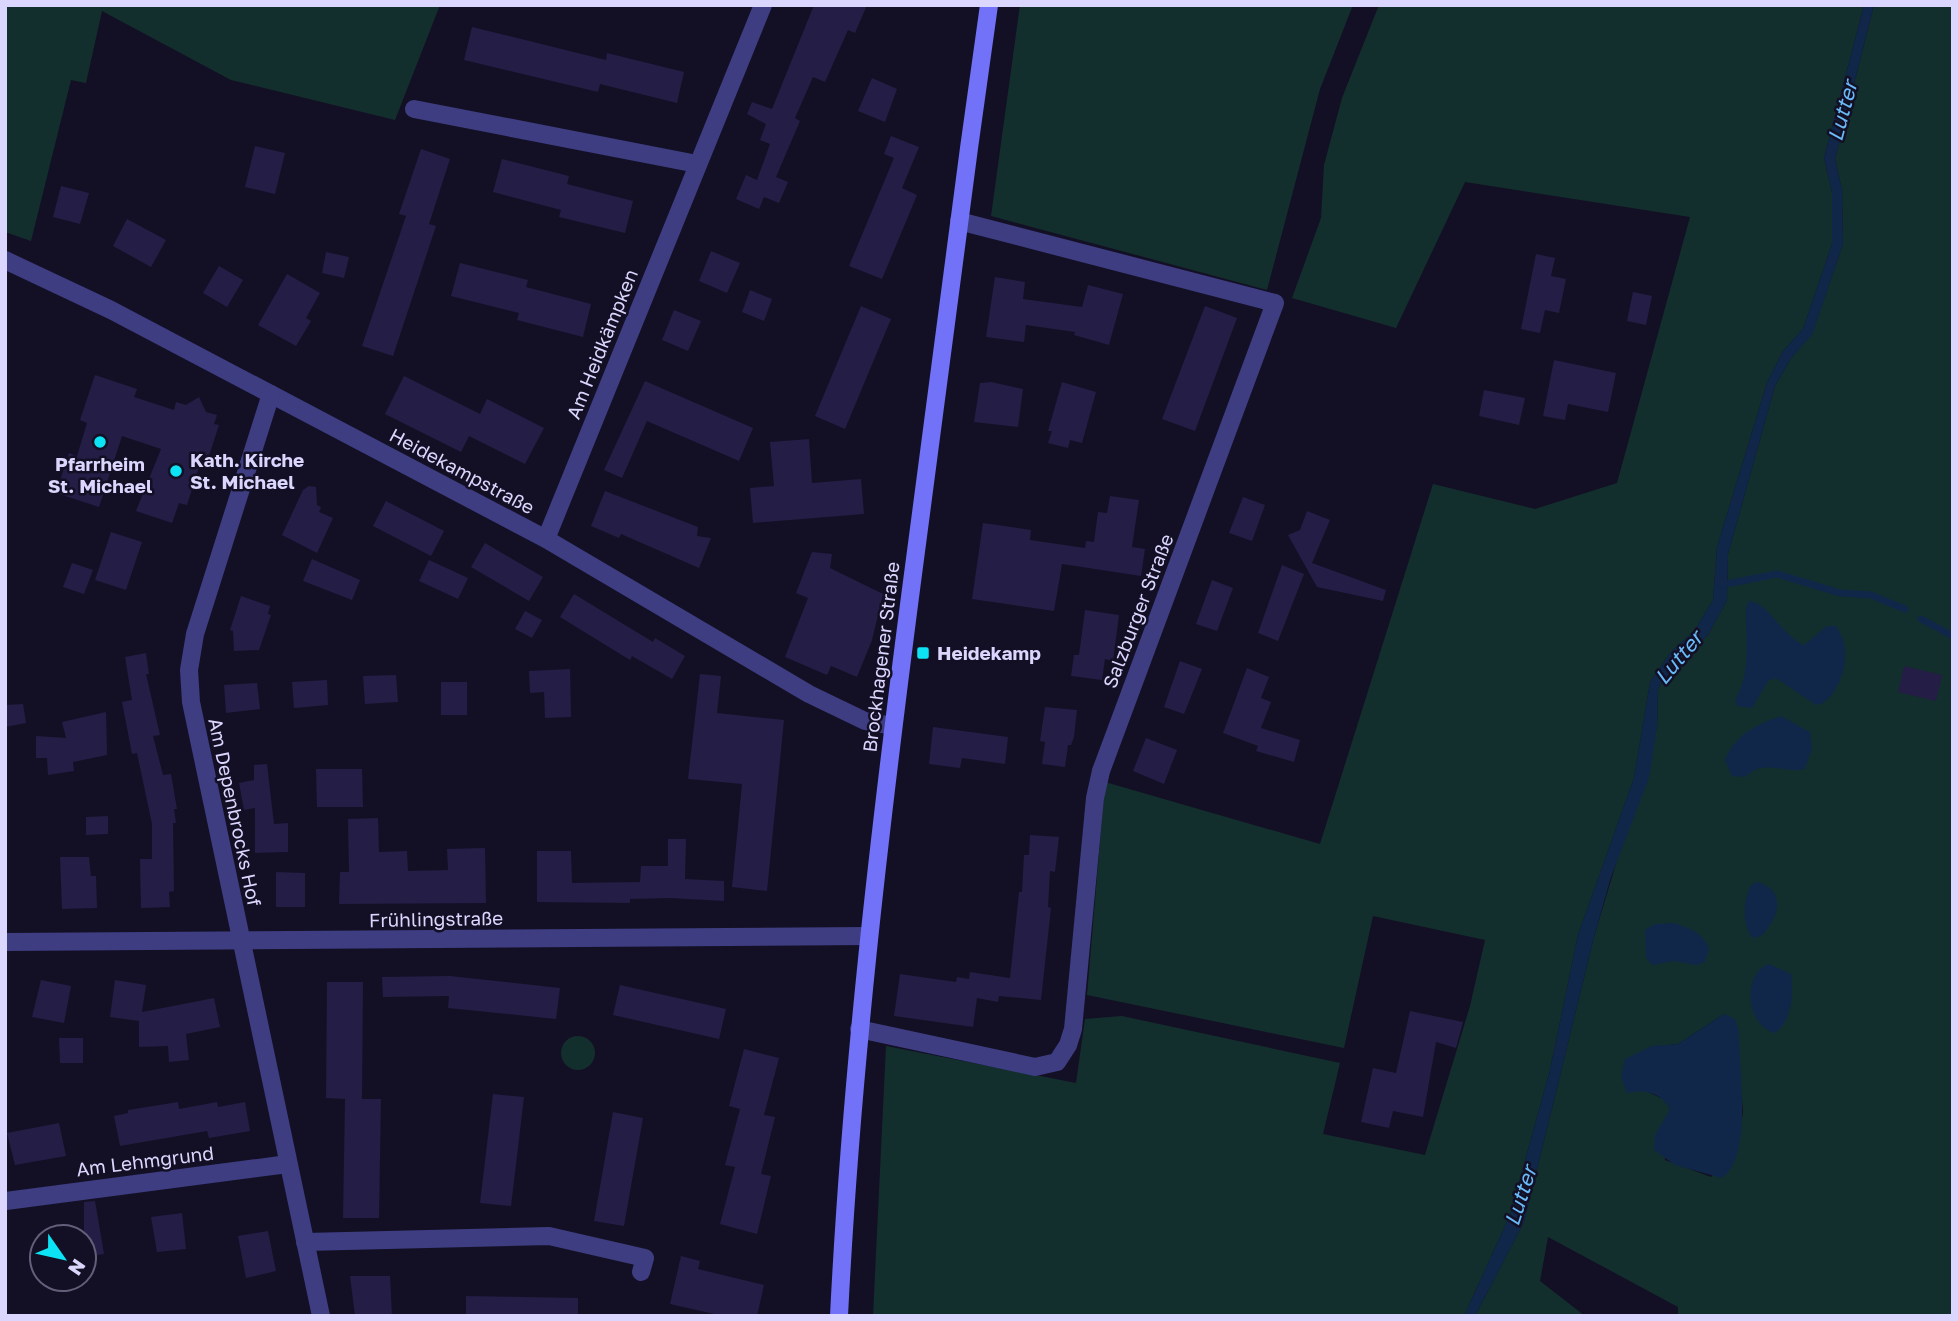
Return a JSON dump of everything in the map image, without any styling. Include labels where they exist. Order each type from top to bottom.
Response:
[{"type":"main road","name":"Brockhagener Straße","points":[[839,1316],[845,1186],[868,936],[893,726],[989,5]]},
{"type":"street","name":"Am Heidkämpken","points":[[546,539],[763,5]]},
{"type":"street","points":[[414,109],[697,164]]},
{"type":"street","name":"Salzburger Straße","points":[[859,1029],[1035,1067],[1047,1066],[1063,1055],[1076,1006],[1097,785],[1275,303],[959,221]]},
{"type":"street","name":"Heidekampstraße","points":[[5,260],[111,310],[546,539],[809,694],[865,721],[893,726]]},
{"type":"street","name":"Am Depenbrocks Hof","points":[[271,394],[195,634],[189,670],[191,702],[240,942],[321,1316]]},
{"type":"street","name":"Frühlingstraße","points":[[5,943],[868,936]]},
{"type":"street","name":"Am Lehmgrund","points":[[6,1201],[288,1164]]},
{"type":"street","points":[[305,1242],[548,1236],[645,1258],[641,1272]]},
{"type":"green space","points":[[5,5],[440,5],[395,120],[231,80],[102,11],[86,83],[71,80],[31,241],[5,232]]},
{"type":"green space","points":[[1020,5],[1353,5],[1320,89],[1267,290],[991,216]]},
{"type":"green space","points":[[1379,5],[1864,5],[1824,158],[1832,192],[1832,244],[1803,329],[1783,351],[1767,383],[1717,547],[1713,600],[1695,630],[1671,652],[1650,682],[1634,778],[1578,935],[1550,1070],[1510,1215],[1464,1316],[873,1316],[886,1046],[1076,1083],[1085,1019],[1122,1016],[1340,1063],[1323,1134],[1425,1155],[1470,1006],[1485,940],[1373,916],[1344,1048],[1087,995],[1105,782],[1320,844],[1433,484],[1535,509],[1617,483],[1690,217],[1465,182],[1396,328],[1292,298],[1321,218],[1324,165],[1342,98]]},
{"type":"green space","points":[[1874,5],[1953,5],[1953,1316],[1678,1316],[1678,1307],[1548,1237],[1540,1281],[1585,1316],[1475,1316],[1524,1222],[1594,937],[1657,727],[1658,688],[1679,660],[1708,635],[1727,600],[1728,554],[1775,386],[1791,358],[1812,334],[1843,244],[1842,190],[1835,159]],"holes":[[[1724,1014],[1738,1060],[1743,1111],[1738,1149],[1711,1177],[1665,1160],[1670,1109],[1665,1100],[1642,1089],[1652,1047],[1678,1044]]]},
{"type":"green space","points":[[578,1036],[590,1041],[595,1053],[590,1065],[578,1070],[566,1065],[561,1053],[566,1041]]},
{"type":"water","name":"Lutter","points":[[1864,5],[1874,5],[1835,159],[1842,190],[1843,244],[1812,335],[1791,358],[1775,386],[1728,554],[1727,600],[1708,635],[1679,660],[1658,688],[1657,727],[1649,778],[1611,877],[1594,937],[1524,1222],[1475,1316],[1464,1316],[1510,1215],[1550,1070],[1578,935],[1634,778],[1650,682],[1671,652],[1695,630],[1713,600],[1717,547],[1767,383],[1783,351],[1803,329],[1832,244],[1832,192],[1824,158]]},
{"type":"water","points":[[1749,601],[1763,607],[1796,641],[1804,645],[1827,626],[1836,626],[1844,645],[1844,666],[1837,687],[1823,703],[1816,705],[1776,678],[1768,681],[1752,708],[1737,706],[1735,700],[1746,667],[1746,607]]},
{"type":"water","points":[[1781,716],[1810,732],[1812,749],[1805,769],[1766,767],[1752,771],[1745,777],[1732,776],[1725,760],[1735,743],[1755,727]]},
{"type":"water","points":[[1758,882],[1774,892],[1777,906],[1767,929],[1761,936],[1752,938],[1746,925],[1745,904],[1751,885]]},
{"type":"water","points":[[1674,923],[1690,929],[1704,939],[1709,949],[1705,962],[1696,965],[1674,961],[1652,965],[1646,957],[1645,930],[1655,924]]},
{"type":"water","points":[[1769,964],[1791,974],[1792,981],[1788,1014],[1781,1028],[1775,1033],[1758,1021],[1751,1000],[1754,978]]},
{"type":"water","points":[[1724,1014],[1735,1019],[1739,1031],[1742,1109],[1738,1150],[1732,1167],[1722,1178],[1675,1165],[1654,1150],[1655,1135],[1670,1109],[1662,1099],[1652,1093],[1627,1093],[1621,1077],[1625,1059],[1652,1046],[1678,1044]]},
{"type":"building","points":[[814,5],[867,5],[855,33],[848,30],[825,82],[813,77],[795,118],[800,121],[776,177],[788,182],[779,203],[764,197],[759,209],[736,199],[746,175],[757,180],[770,144],[760,140],[766,124],[747,114],[752,102],[772,109]]},
{"type":"building","points":[[472,27],[606,60],[607,53],[684,72],[677,103],[600,84],[598,92],[464,60]]},
{"type":"building","points":[[872,78],[897,89],[885,122],[858,111]]},
{"type":"building","points":[[891,136],[919,147],[902,188],[917,195],[882,279],[849,266],[894,158],[884,154]]},
{"type":"building","points":[[255,146],[285,153],[275,194],[245,187]]},
{"type":"building","points":[[421,149],[450,159],[429,224],[436,226],[393,356],[362,346],[406,216],[399,214]]},
{"type":"building","points":[[502,159],[569,176],[567,184],[633,201],[625,233],[559,217],[561,210],[493,192]]},
{"type":"building","points":[[61,186],[89,193],[80,224],[53,217]]},
{"type":"building","points":[[127,219],[166,240],[151,267],[113,246]]},
{"type":"building","points":[[711,251],[740,263],[727,293],[699,281]]},
{"type":"building","points":[[326,252],[349,257],[344,278],[322,273]]},
{"type":"building","points":[[1536,254],[1555,258],[1551,276],[1566,279],[1559,313],[1545,310],[1540,333],[1521,329]]},
{"type":"building","points":[[460,263],[528,280],[526,287],[591,304],[583,337],[517,320],[519,313],[451,296]]},
{"type":"building","points":[[219,266],[243,280],[227,307],[203,293]]},
{"type":"building","points":[[287,274],[320,293],[306,318],[311,321],[296,346],[258,325]]},
{"type":"building","points":[[995,277],[1025,282],[1023,299],[1082,307],[1088,285],[1123,294],[1109,345],[1074,335],[1075,332],[1026,325],[1024,342],[986,337]]},
{"type":"building","points":[[750,290],[772,299],[764,321],[742,312]]},
{"type":"building","points":[[1633,292],[1652,296],[1646,325],[1627,321]]},
{"type":"building","points":[[861,306],[891,319],[845,429],[815,416]]},
{"type":"building","points":[[1205,306],[1237,318],[1195,431],[1162,419]]},
{"type":"building","points":[[674,310],[701,321],[688,351],[662,340]]},
{"type":"building","points":[[1554,360],[1616,373],[1608,412],[1568,404],[1565,420],[1543,416]]},
{"type":"building","points":[[95,375],[137,389],[134,397],[174,410],[176,402],[186,405],[199,397],[206,412],[217,415],[214,424],[219,425],[209,456],[203,455],[187,505],[179,503],[172,523],[136,511],[161,449],[122,436],[99,507],[56,493],[69,453],[77,456],[87,423],[80,420]]},
{"type":"building","points":[[404,376],[480,414],[487,399],[544,428],[525,464],[469,436],[461,452],[385,414]]},
{"type":"building","points":[[645,381],[753,428],[739,461],[647,421],[622,478],[604,470]]},
{"type":"building","points":[[991,382],[1023,389],[1018,427],[974,422],[980,383]]},
{"type":"building","points":[[1062,382],[1096,392],[1082,443],[1070,440],[1068,448],[1048,443],[1052,431],[1048,431]]},
{"type":"building","points":[[1484,390],[1525,398],[1519,425],[1479,416]]},
{"type":"building","points":[[809,439],[812,483],[861,479],[864,514],[753,523],[750,488],[774,486],[770,442]]},
{"type":"building","points":[[309,486],[316,487],[317,505],[321,507],[319,512],[333,518],[317,553],[282,535],[303,490]]},
{"type":"building","points":[[605,491],[698,527],[697,536],[711,538],[699,568],[621,534],[619,538],[591,526]]},
{"type":"building","points":[[1110,496],[1139,500],[1132,547],[1145,549],[1141,576],[1062,564],[1054,611],[972,599],[983,523],[1031,530],[1030,540],[1085,548],[1086,541],[1094,542],[1098,512],[1107,513]]},
{"type":"building","points":[[1243,497],[1265,505],[1252,541],[1229,533]]},
{"type":"building","points":[[386,501],[444,531],[431,556],[373,526]]},
{"type":"building","points":[[1307,511],[1330,520],[1312,563],[1386,590],[1383,601],[1317,587],[1288,535],[1300,530]]},
{"type":"building","points":[[111,532],[142,542],[126,590],[95,580]]},
{"type":"building","points":[[485,543],[543,577],[529,601],[471,567]]},
{"type":"building","points":[[812,552],[832,554],[830,568],[883,594],[872,640],[857,677],[831,666],[827,675],[785,657],[808,598],[796,593]]},
{"type":"building","points":[[312,559],[360,580],[352,600],[303,581]]},
{"type":"building","points":[[429,560],[468,578],[458,599],[419,581]]},
{"type":"building","points":[[72,563],[93,570],[84,594],[63,587]]},
{"type":"building","points":[[1282,565],[1304,574],[1278,641],[1258,633]]},
{"type":"building","points":[[1212,580],[1233,588],[1217,631],[1196,624]]},
{"type":"building","points":[[574,594],[653,642],[655,638],[685,656],[672,679],[632,656],[630,660],[560,617]]},
{"type":"building","points":[[241,596],[270,606],[268,614],[271,615],[259,650],[234,651],[233,631],[230,630]]},
{"type":"building","points":[[1085,610],[1119,615],[1113,661],[1105,659],[1102,680],[1071,676],[1074,655],[1079,655]]},
{"type":"building","points":[[525,611],[542,620],[532,638],[515,629]]},
{"type":"building","points":[[146,653],[149,674],[146,674],[160,735],[153,736],[163,775],[171,774],[177,809],[174,809],[176,823],[173,823],[174,891],[169,892],[170,907],[141,908],[140,859],[152,859],[152,824],[137,753],[132,754],[122,702],[132,700],[125,657]]},
{"type":"building","points":[[1180,661],[1202,669],[1184,714],[1164,707]]},
{"type":"building","points":[[1904,666],[1942,675],[1936,701],[1898,692]]},
{"type":"building","points":[[1247,668],[1269,677],[1261,698],[1271,702],[1261,728],[1300,740],[1294,762],[1256,751],[1258,746],[1223,733]]},
{"type":"building","points":[[570,669],[571,717],[545,718],[544,692],[530,693],[529,671]]},
{"type":"building","points":[[700,674],[721,676],[717,713],[784,720],[767,891],[732,887],[742,784],[688,779]]},
{"type":"building","points":[[396,675],[398,702],[365,704],[363,676]]},
{"type":"building","points":[[327,680],[328,705],[294,708],[292,682]]},
{"type":"building","points":[[441,682],[467,682],[467,715],[441,715]]},
{"type":"building","points":[[257,683],[260,709],[226,713],[224,685]]},
{"type":"building","points":[[23,704],[26,723],[5,727],[5,705]]},
{"type":"building","points":[[1045,707],[1077,710],[1074,737],[1071,745],[1068,745],[1065,767],[1042,764],[1045,742],[1040,741]]},
{"type":"building","points":[[106,712],[107,755],[73,762],[74,771],[48,775],[47,758],[36,758],[36,736],[66,738],[62,722]]},
{"type":"building","points":[[933,727],[1008,737],[1005,764],[962,758],[960,768],[929,764]]},
{"type":"building","points":[[1146,738],[1177,750],[1164,784],[1133,771]]},
{"type":"building","points":[[267,764],[274,824],[288,823],[288,852],[255,853],[255,808],[244,810],[239,783],[254,780],[254,765]]},
{"type":"building","points":[[316,769],[362,769],[363,807],[317,807]]},
{"type":"building","points":[[108,816],[108,834],[86,835],[86,817]]},
{"type":"building","points":[[378,818],[379,852],[407,851],[408,871],[448,870],[447,849],[485,848],[486,903],[339,904],[340,872],[349,872],[348,819]]},
{"type":"building","points":[[1030,835],[1059,837],[1055,872],[1050,871],[1048,907],[1051,908],[1041,1000],[999,996],[998,1002],[977,998],[973,1027],[894,1016],[900,974],[956,982],[957,977],[969,979],[970,972],[1010,978],[1019,892],[1022,892],[1024,855],[1029,855]]},
{"type":"building","points":[[668,839],[686,839],[685,879],[724,881],[724,901],[670,898],[630,899],[630,903],[537,902],[537,851],[571,851],[572,883],[640,882],[641,866],[668,866]]},
{"type":"building","points":[[60,857],[89,857],[91,876],[96,876],[97,908],[62,909]]},
{"type":"building","points":[[276,872],[305,873],[305,907],[276,907]]},
{"type":"building","points":[[450,976],[560,988],[556,1019],[448,1008],[449,996],[383,997],[382,977]]},
{"type":"building","points":[[41,980],[71,986],[64,1023],[32,1017]]},
{"type":"building","points":[[115,980],[146,985],[142,1012],[214,998],[220,1027],[186,1034],[189,1060],[169,1062],[168,1046],[139,1047],[139,1021],[110,1017]]},
{"type":"building","points":[[327,982],[363,982],[362,1099],[381,1099],[379,1218],[343,1218],[345,1099],[326,1098]]},
{"type":"building","points":[[620,985],[726,1009],[719,1039],[613,1015]]},
{"type":"building","points":[[1410,1011],[1463,1022],[1456,1048],[1436,1042],[1423,1117],[1393,1111],[1389,1128],[1361,1122],[1373,1068],[1396,1073]]},
{"type":"building","points":[[59,1038],[83,1038],[83,1063],[60,1063]]},
{"type":"building","points":[[744,1049],[779,1058],[764,1115],[775,1117],[761,1174],[771,1176],[757,1234],[720,1224],[735,1167],[725,1165],[740,1109],[729,1106]]},
{"type":"building","points":[[493,1094],[524,1097],[511,1206],[480,1203]]},
{"type":"building","points":[[178,1102],[179,1109],[217,1102],[218,1107],[245,1102],[250,1131],[209,1138],[207,1131],[120,1146],[114,1116],[128,1113],[128,1110]]},
{"type":"building","points":[[613,1112],[643,1118],[624,1226],[594,1221]]},
{"type":"building","points":[[59,1123],[66,1156],[15,1165],[7,1133]]},
{"type":"building","points":[[95,1201],[104,1254],[98,1255],[98,1223],[84,1223],[84,1202]]},
{"type":"building","points":[[182,1213],[186,1249],[157,1252],[151,1217]]},
{"type":"building","points":[[268,1231],[276,1271],[246,1278],[238,1236]]},
{"type":"building","points":[[681,1256],[700,1261],[698,1269],[764,1285],[757,1316],[723,1316],[670,1304]]},
{"type":"building","points":[[350,1276],[390,1276],[392,1316],[355,1316]]},
{"type":"building","points":[[466,1296],[578,1298],[578,1316],[466,1316]]},
{"type":"waterway","points":[[1721,585],[1777,574],[1840,593],[1871,595],[1905,609]]},
{"type":"waterway","points":[[1921,619],[1953,636]]},
{"type":"place","name":"Pfarrheim St. Michael","points":[[100,442]]},
{"type":"place","name":"Kath. Kirche St. Michael","points":[[176,471]]},
{"type":"place","name":"Heidekamp","points":[[923,653]]}]
